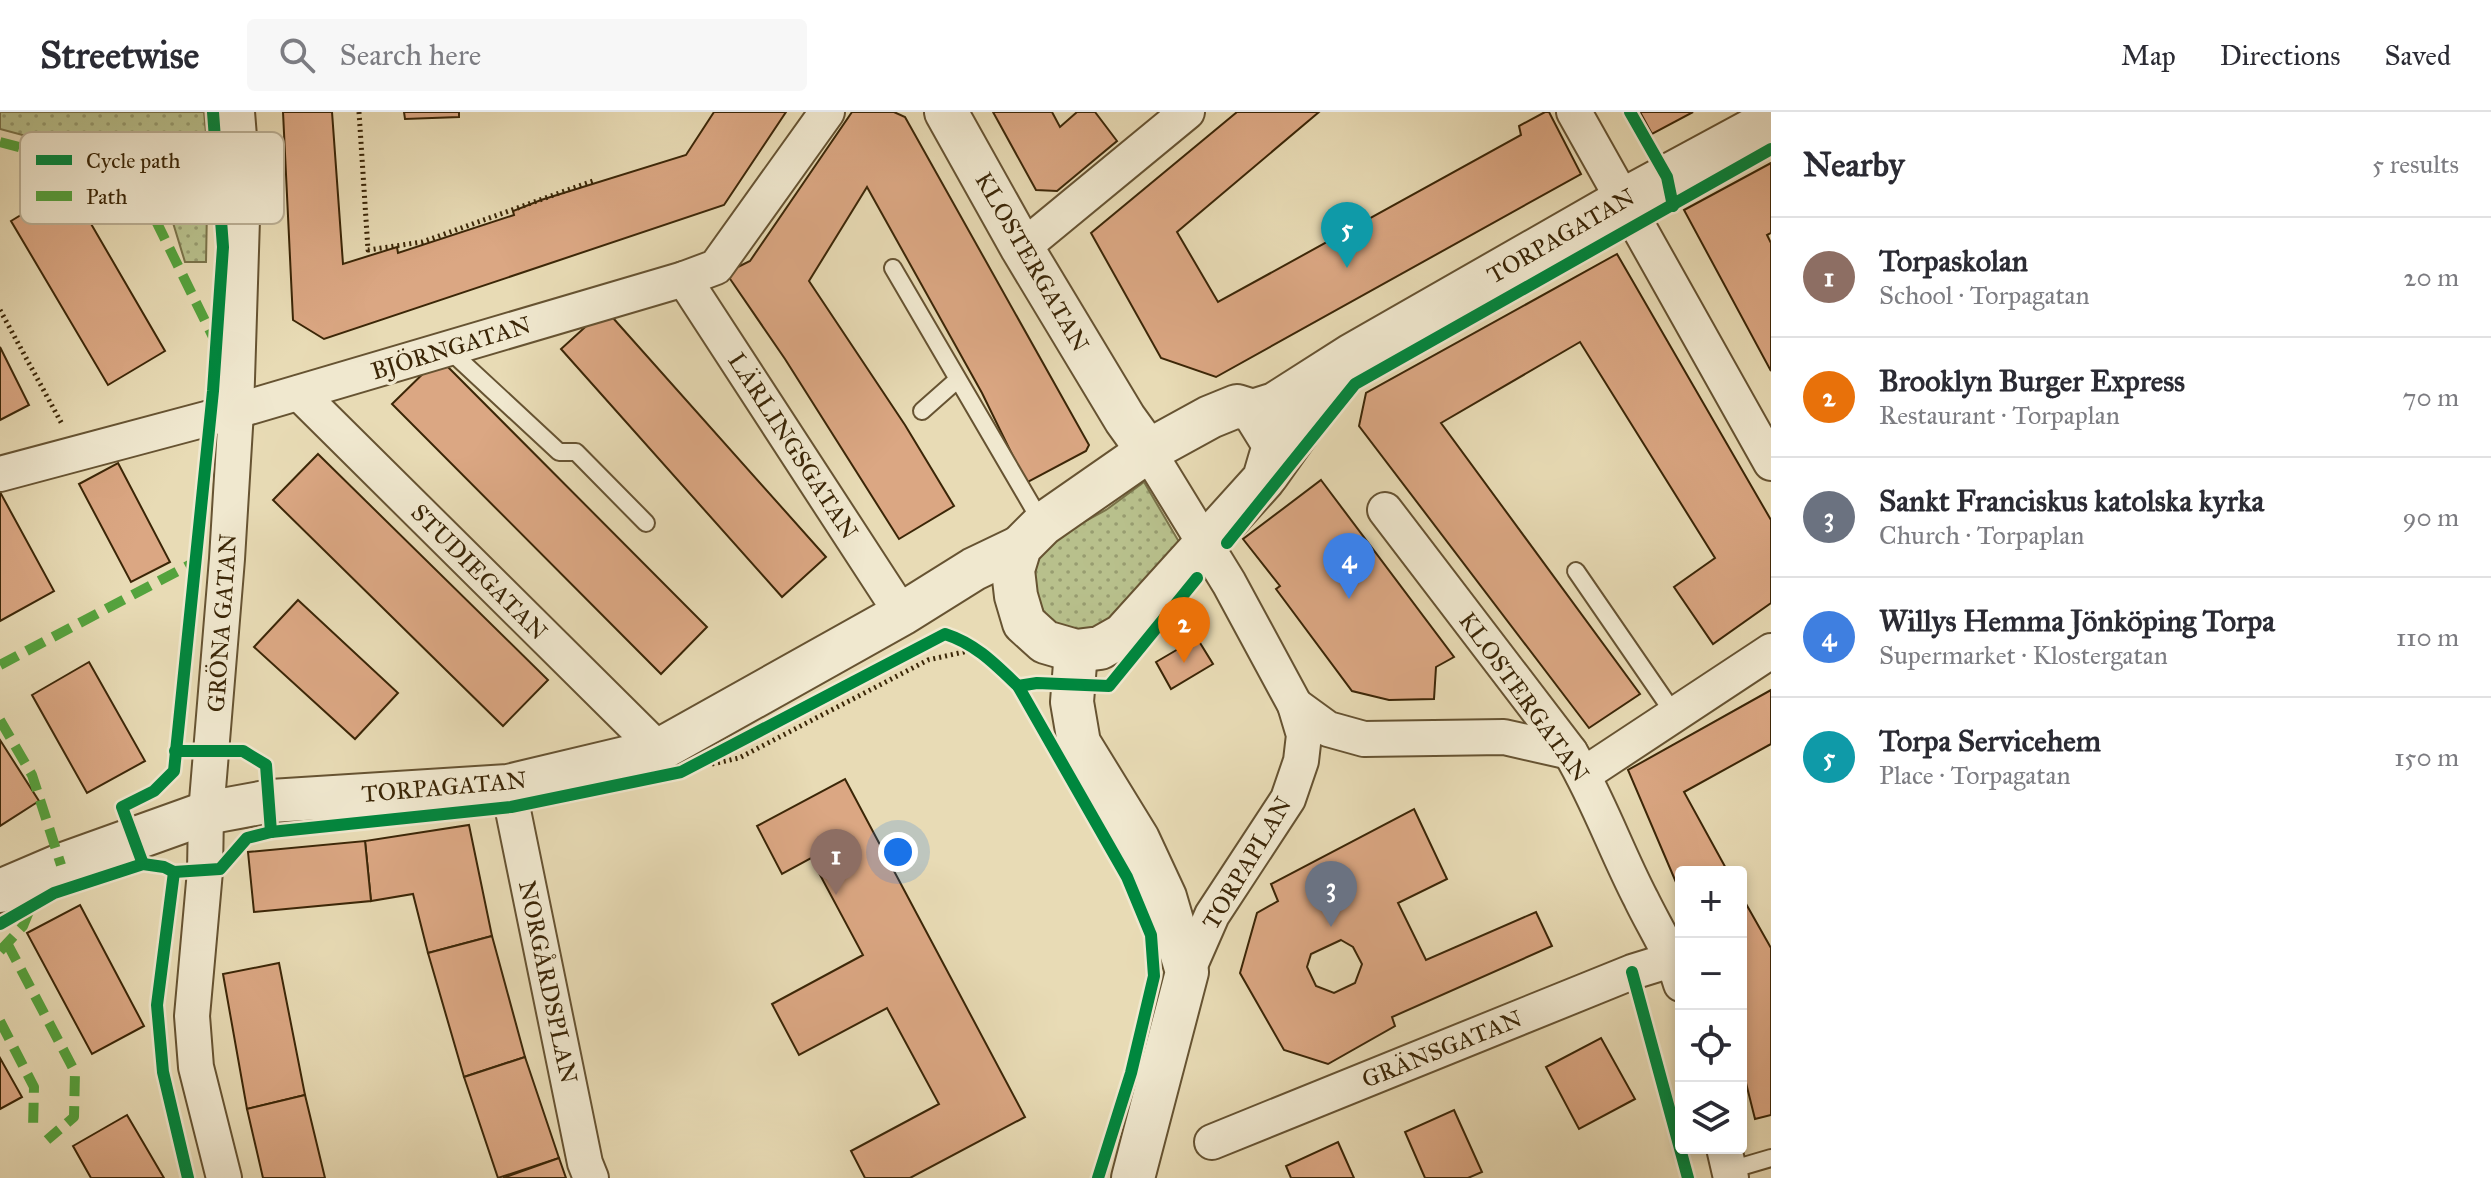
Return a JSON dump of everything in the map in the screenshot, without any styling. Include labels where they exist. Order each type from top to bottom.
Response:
[{"type":"street","name":"GRÖNA GATAN","points":[[237,112],[239,132]]},
{"type":"street","name":"BJÖRNGATAN","points":[[0,474],[299,393],[716,267],[827,112]]},
{"type":"street","name":"KLOSTERGATAN","points":[[946,112],[1022,248],[1125,419],[1148,451]]},
{"type":"street","points":[[1022,248],[1187,112]]},
{"type":"street","points":[[1574,112],[1771,463]]},
{"type":"street","name":"TORPAGATAN","points":[[1253,411],[1275,404],[1352,355],[1747,128]]},
{"type":"street","name":"GRÖNA GATAN","points":[[224,1178],[196,1067],[192,1016],[227,559],[236,411],[242,224]]},
{"type":"street","name":"LÄRLINGSGATAN","points":[[684,279],[902,614]]},
{"type":"street","name":"TORPAGATAN","points":[[1264,479],[1352,355]]},
{"type":"street","name":"STUDIEGATAN","points":[[299,393],[677,757]]},
{"type":"street","points":[[1237,406],[1253,411],[1274,445],[1264,479],[1123,635],[1100,648],[1076,651],[1045,642],[1024,623],[1013,570],[1032,536],[1148,451],[1237,406]]},
{"type":"street","name":"TORPAPLAN","points":[[1148,451],[1229,583],[1295,705],[1304,735],[1301,761],[1288,799],[1212,915],[1187,972]]},
{"type":"street","name":"KLOSTERGATAN","points":[[1385,510],[1576,764],[1675,968]]},
{"type":"street","name":"TORPAGATAN","points":[[0,891],[61,865],[206,813],[271,801],[508,786],[677,757],[974,569],[1032,536]]},
{"type":"street","points":[[952,584],[988,595],[1016,596]]},
{"type":"street","points":[[1076,651],[1072,702],[1079,743],[1138,839],[1165,897],[1187,972],[1133,1178]]},
{"type":"street","points":[[1576,764],[1675,715],[1771,651]]},
{"type":"street","name":"TORPAPLAN","points":[[1295,705],[1328,729],[1364,739],[1504,737],[1576,764]]},
{"type":"street","name":"NORGÅRDSPLAN","points":[[508,786],[585,1163],[591,1178]]},
{"type":"street","name":"GRÄNSGATAN","points":[[1212,1142],[1632,972],[1675,972]]},
{"type":"lane","points":[[893,268],[957,380],[1032,536]]},
{"type":"lane","points":[[448,349],[559,452],[576,452],[646,523]]},
{"type":"lane","points":[[922,411],[957,380]]},
{"type":"lane","points":[[1576,571],[1675,715]]},
{"type":"lane","points":[[1728,1165],[1771,1158]]},
{"type":"path","points":[[359,112],[368,250],[422,242],[593,181]]},
{"type":"path","points":[[0,310],[78,453]]},
{"type":"path","points":[[955,637],[977,649]]},
{"type":"path","points":[[710,765],[739,758],[928,660],[977,649]]},
{"type":"path","points":[[677,757],[737,743]]},
{"type":"green space","points":[[0,112],[204,112],[206,132],[20,134],[0,129]]},
{"type":"green space","points":[[173,224],[207,224],[206,262],[185,262]]},
{"type":"green space","points":[[1144,482],[1182,547],[1114,620],[1096,628],[1065,630],[1045,615],[1030,580],[1038,556],[1058,536],[1106,510]]},
{"type":"building","points":[[283,112],[332,112],[343,264],[397,247],[398,253],[514,215],[513,211],[541,200],[686,155],[714,112],[786,112],[724,205],[324,339],[293,320]]},
{"type":"building","points":[[404,112],[459,112],[459,117],[405,119]]},
{"type":"building","points":[[852,112],[894,112],[905,117],[1089,445],[1086,451],[1026,483],[982,393],[867,187],[809,281],[905,425],[954,506],[899,539],[785,359],[726,273],[750,261]]},
{"type":"building","points":[[993,112],[1052,112],[1060,127],[1077,112],[1095,112],[1117,141],[1057,191],[1036,190]]},
{"type":"building","points":[[1237,112],[1319,112],[1177,232],[1218,302],[1521,135],[1519,126],[1545,112],[1549,112],[1581,174],[1216,377],[1161,358],[1091,233]]},
{"type":"building","points":[[1640,112],[1693,112],[1652,134]]},
{"type":"building","points":[[1771,163],[1771,233],[1767,235],[1771,243],[1771,371],[1684,210]]},
{"type":"building","points":[[20,216],[20,224],[91,224],[165,351],[108,385],[11,221]]},
{"type":"building","points":[[1617,254],[1771,520],[1771,603],[1713,644],[1674,587],[1715,558],[1580,342],[1441,423],[1640,694],[1589,728],[1359,426],[1366,393]]},
{"type":"building","points":[[605,309],[826,557],[782,597],[561,349]]},
{"type":"building","points":[[0,347],[29,405],[0,420]]},
{"type":"building","points":[[439,358],[707,627],[661,674],[392,404]]},
{"type":"building","points":[[318,454],[548,680],[503,726],[273,500]]},
{"type":"building","points":[[118,463],[170,562],[131,582],[79,484]]},
{"type":"building","points":[[1321,480],[1454,657],[1436,667],[1434,699],[1389,700],[1352,691],[1276,589],[1280,586],[1243,539]]},
{"type":"building","points":[[0,492],[54,591],[0,621]]},
{"type":"building","points":[[298,600],[398,693],[355,739],[254,647]]},
{"type":"building","points":[[1197,638],[1213,664],[1171,689],[1156,662]]},
{"type":"building","points":[[89,662],[145,761],[87,793],[32,695]]},
{"type":"building","points":[[1771,690],[1771,744],[1684,792],[1725,866],[1675,866],[1675,880],[1628,770]]},
{"type":"building","points":[[0,740],[39,801],[0,826]]},
{"type":"building","points":[[845,779],[1025,1117],[910,1178],[865,1178],[851,1151],[939,1104],[887,1008],[799,1055],[772,1004],[863,955],[811,858],[782,874],[757,826]]},
{"type":"building","points":[[1414,809],[1447,879],[1398,903],[1426,960],[1536,912],[1552,946],[1392,1017],[1395,1026],[1328,1064],[1284,1050],[1240,973],[1257,913],[1278,901],[1271,884]],"holes":[[[1341,940],[1353,947],[1362,964],[1355,983],[1334,993],[1316,986],[1307,967],[1311,954]]]},
{"type":"building","points":[[469,825],[492,936],[428,953],[413,894],[371,901],[365,841]]},
{"type":"building","points":[[365,841],[371,901],[254,912],[248,852]]},
{"type":"building","points":[[80,905],[144,1026],[92,1054],[27,933]]},
{"type":"building","points":[[1747,906],[1771,948],[1771,1115],[1755,1119],[1747,1087]]},
{"type":"building","points":[[492,936],[525,1057],[464,1077],[428,953]]},
{"type":"building","points":[[279,963],[305,1095],[247,1109],[223,974]]},
{"type":"building","points":[[1601,1038],[1635,1099],[1579,1129],[1546,1067]]},
{"type":"building","points":[[525,1057],[559,1158],[498,1178],[464,1077]]},
{"type":"building","points":[[0,1058],[22,1097],[0,1109]]},
{"type":"building","points":[[305,1095],[325,1178],[263,1178],[247,1109]]},
{"type":"building","points":[[1454,1110],[1482,1172],[1468,1178],[1425,1178],[1405,1132]]},
{"type":"building","points":[[127,1115],[164,1178],[91,1178],[73,1146]]},
{"type":"building","points":[[1338,1142],[1354,1178],[1291,1178],[1286,1166]]},
{"type":"building","points":[[559,1158],[566,1178],[503,1178]]},
{"type":"marked path","points":[[0,142],[20,147]]},
{"type":"marked path","points":[[157,224],[214,339]]},
{"type":"marked path","points":[[0,665],[195,562]]},
{"type":"marked path","points":[[0,720],[32,775],[61,865]]},
{"type":"marked path","points":[[0,951],[23,926],[30,909]]},
{"type":"marked path","points":[[7,943],[75,1072],[74,1117],[47,1140]]},
{"type":"marked path","points":[[0,1021],[34,1087],[33,1129]]},
{"type":"cycle path","points":[[213,112],[214,132]]},
{"type":"cycle path","points":[[1630,112],[1667,177],[1673,206]]},
{"type":"cycle path","points":[[1227,543],[1355,384],[1771,149]]},
{"type":"cycle path","points":[[143,864],[122,807],[154,791],[174,771],[213,391],[223,247],[221,224]]},
{"type":"cycle path","points":[[0,924],[54,893],[143,864],[174,872],[220,869],[247,838],[271,832],[511,807],[681,772],[945,634],[976,649],[1018,686],[1037,683],[1109,686],[1197,578]]},
{"type":"cycle path","points":[[1018,686],[1127,877],[1151,935],[1154,976],[1131,1073],[1098,1178]]},
{"type":"cycle path","points":[[175,751],[243,751],[266,765],[271,832]]},
{"type":"cycle path","points":[[174,872],[157,1005],[163,1072],[188,1178]]},
{"type":"cycle path","points":[[1632,972],[1688,1178]]},
{"type":"place","name":"Torpa Servicehem","points":[[1347,268]]},
{"type":"place","name":"Willys Hemma Jönköping Torpa","points":[[1349,599]]},
{"type":"place","name":"Brooklyn Burger Express","points":[[1184,663]]},
{"type":"place","name":"Torpaskolan","points":[[836,895]]},
{"type":"place","name":"Sankt Franciskus katolska kyrka","points":[[1331,927]]}]
